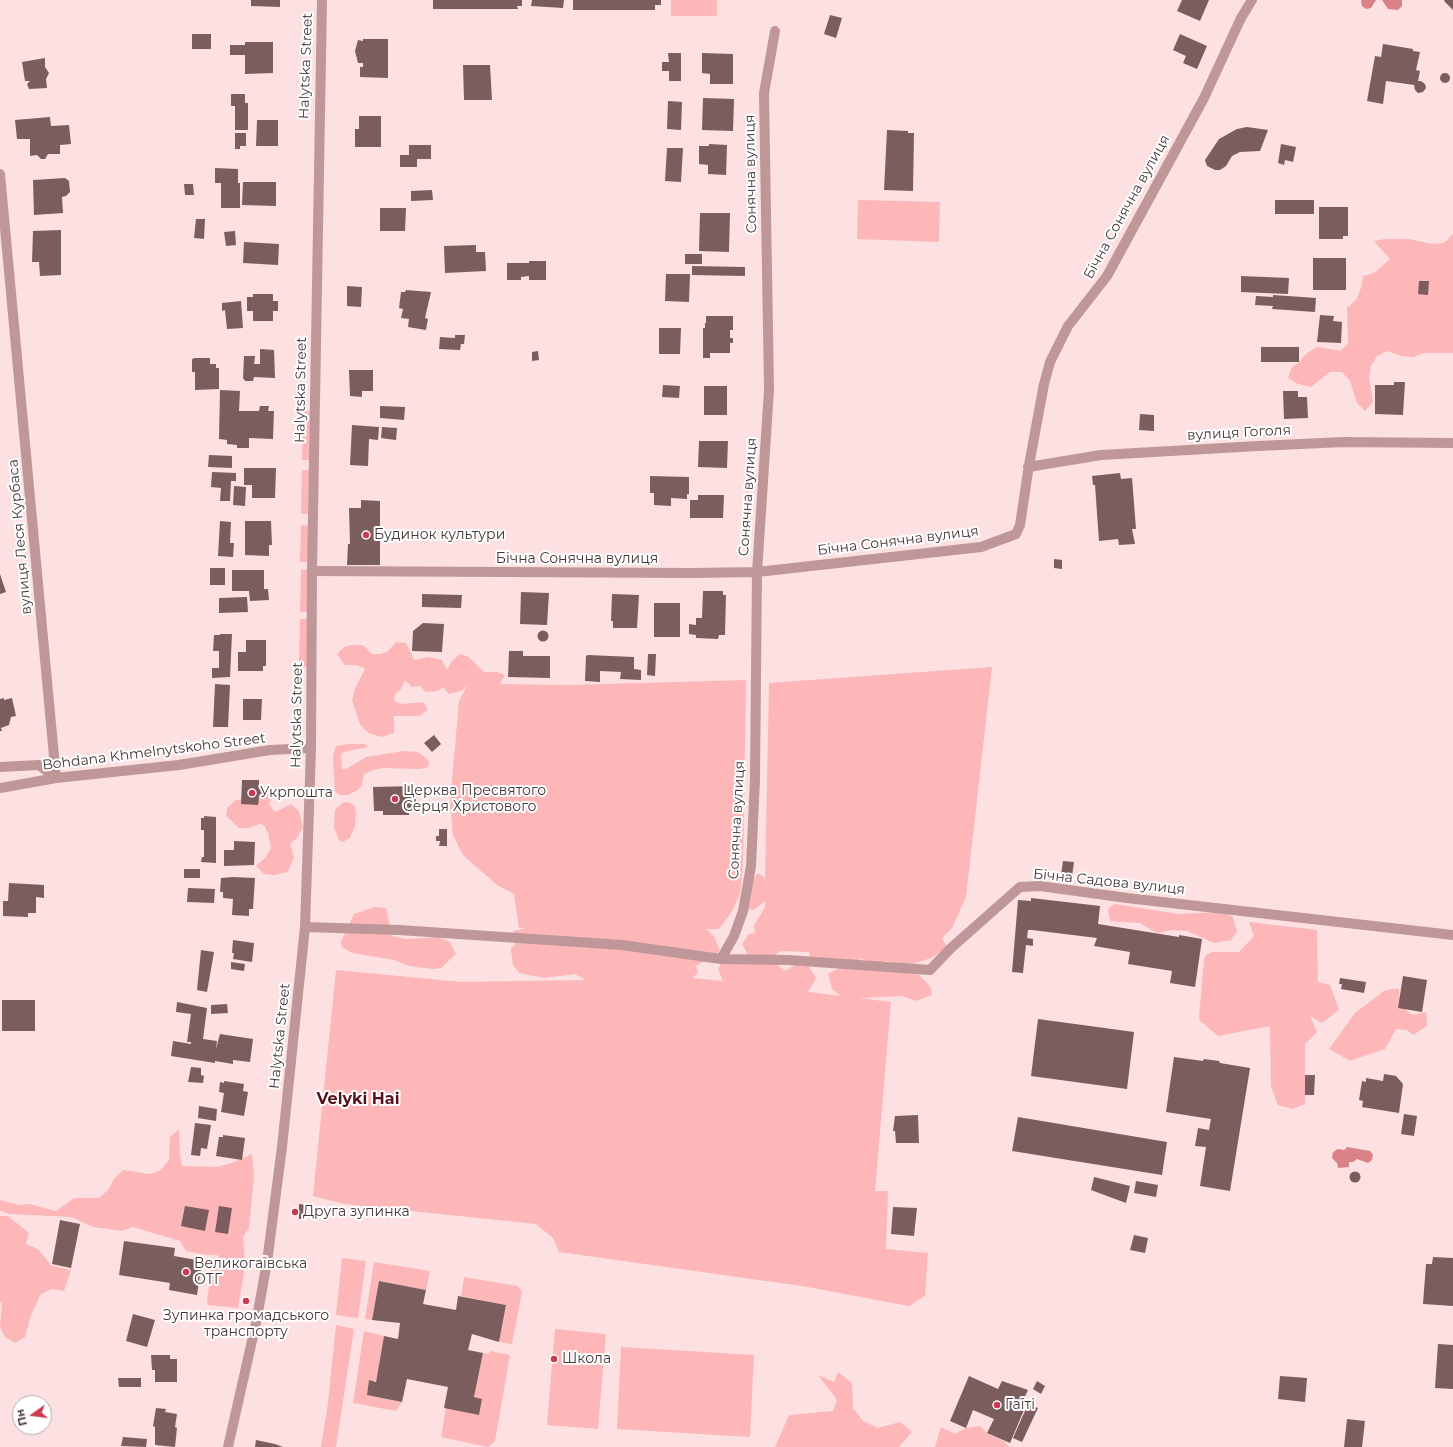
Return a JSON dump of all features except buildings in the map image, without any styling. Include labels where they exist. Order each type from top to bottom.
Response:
[{"type":"street","name":"Halytska Street","points":[[228,1447],[256,1322],[267,1262],[282,1147],[305,927],[311,748],[312,571],[322,0]]},
{"type":"street","name":"Бічна Сонячна вулиця","points":[[312,571],[757,572],[981,546],[1016,534],[1020,525],[1028,467],[1044,384],[1050,362],[1068,326],[1107,276],[1204,98],[1241,18],[1252,0]]},
{"type":"street","name":"Сонячна вулиця","points":[[721,959],[734,936],[743,911],[751,866],[754,779],[757,572],[769,390],[764,93],[775,32]]},
{"type":"street","name":"вулиця Леся Курбаса","points":[[0,174],[56,778]]},
{"type":"street","name":"вулиця Гоголя","points":[[1028,467],[1101,455],[1258,446],[1343,442],[1453,443]]},
{"type":"street","name":"Bohdana Khmelnytskoho Street","points":[[0,788],[56,778],[179,765],[270,750],[311,748]]},
{"type":"street","points":[[0,767],[39,765],[56,778]]},
{"type":"street","name":"Бічна Садова вулиця","points":[[305,927],[400,930],[622,944],[721,959],[788,960],[930,970],[951,948],[1020,887],[1040,886],[1127,898],[1453,935]]},
{"type":"shaded area","points":[[671,0],[717,0],[717,16],[671,16]]},
{"type":"shaded area","points":[[1361,0],[1376,0],[1371,8],[1366,9],[1362,6]]},
{"type":"shaded area","points":[[1382,0],[1402,0],[1402,6],[1398,10],[1388,9]]},
{"type":"shaded area","points":[[858,200],[940,202],[939,242],[857,239]]},
{"type":"shaded area","points":[[1453,234],[1453,353],[1424,353],[1413,357],[1401,356],[1387,351],[1377,356],[1371,366],[1369,378],[1373,402],[1365,411],[1357,403],[1350,381],[1342,372],[1330,372],[1311,387],[1298,384],[1288,378],[1292,367],[1307,353],[1317,347],[1341,351],[1348,343],[1347,308],[1356,300],[1361,288],[1363,276],[1374,273],[1390,259],[1374,241],[1385,239],[1409,239],[1432,244],[1444,243]]},
{"type":"shaded area","points":[[303,411],[310,411],[309,460],[302,460]]},
{"type":"shaded area","points":[[302,470],[309,470],[308,514],[301,514]]},
{"type":"shaded area","points":[[301,525],[309,526],[308,562],[300,562]]},
{"type":"shaded area","points":[[301,570],[308,570],[307,612],[300,612]]},
{"type":"shaded area","points":[[300,619],[307,619],[307,667],[299,667]]},
{"type":"shaded area","points":[[396,642],[406,643],[414,660],[429,657],[442,660],[447,670],[452,661],[460,654],[469,657],[484,672],[497,672],[505,675],[500,684],[569,685],[746,680],[743,865],[740,894],[731,913],[719,929],[706,929],[714,936],[720,951],[696,966],[698,973],[692,978],[723,981],[718,969],[722,962],[775,962],[784,971],[803,961],[807,963],[816,978],[808,992],[841,996],[832,989],[828,974],[843,966],[866,968],[870,971],[892,970],[919,975],[930,986],[932,995],[917,1001],[902,996],[859,998],[891,1002],[875,1191],[888,1191],[886,1249],[928,1253],[925,1296],[909,1306],[802,1286],[559,1252],[553,1238],[536,1224],[344,1204],[313,1196],[336,970],[461,982],[586,980],[575,974],[545,978],[519,973],[513,965],[511,948],[515,945],[513,931],[526,928],[519,928],[514,894],[497,885],[463,855],[453,835],[450,803],[459,701],[468,684],[461,691],[449,694],[443,687],[438,691],[426,692],[420,686],[412,687],[405,680],[401,689],[395,694],[394,701],[402,704],[423,702],[428,710],[419,716],[394,716],[394,733],[381,737],[367,732],[360,724],[352,701],[355,688],[365,669],[357,665],[345,665],[337,654],[344,647],[363,645],[372,654],[381,654],[388,651]]},
{"type":"shaded area","points":[[992,667],[966,897],[952,928],[942,938],[947,948],[931,958],[906,966],[886,961],[876,966],[862,959],[826,967],[810,957],[809,952],[780,951],[772,958],[749,957],[742,944],[749,934],[755,933],[754,926],[765,907],[765,901],[754,910],[748,909],[745,889],[758,873],[764,877],[765,881],[769,683]]},
{"type":"shaded area","points":[[365,744],[368,747],[344,752],[341,755],[342,769],[346,769],[366,757],[404,751],[417,752],[425,757],[430,763],[426,768],[419,769],[383,768],[373,770],[364,774],[362,785],[358,790],[348,795],[339,795],[335,791],[333,756],[336,746]]},
{"type":"shaded area","points":[[269,788],[275,793],[269,804],[275,812],[291,804],[299,811],[303,827],[297,838],[290,844],[294,857],[288,872],[274,875],[264,874],[256,866],[266,857],[271,848],[268,833],[264,825],[259,824],[249,828],[239,828],[226,816],[227,808],[236,800],[256,798]]},
{"type":"shaded area","points":[[348,802],[354,805],[356,813],[355,826],[350,838],[343,842],[339,840],[334,828],[335,810],[342,803]]},
{"type":"shaded area","points":[[1114,904],[1179,914],[1223,912],[1233,917],[1237,931],[1231,940],[1214,943],[1187,931],[1172,930],[1157,933],[1140,923],[1110,921],[1108,909]]},
{"type":"shaded area","points":[[375,907],[386,908],[392,936],[406,939],[439,937],[450,942],[456,954],[441,968],[433,969],[409,966],[394,960],[352,953],[342,947],[341,942],[354,914]]},
{"type":"shaded area","points":[[1249,922],[1317,930],[1318,982],[1330,985],[1339,1010],[1322,1023],[1310,1016],[1317,1032],[1305,1044],[1305,1104],[1293,1109],[1278,1105],[1271,1087],[1270,1026],[1218,1036],[1200,1021],[1199,1018],[1204,959],[1206,955],[1212,952],[1239,952],[1254,936]]},
{"type":"shaded area","points":[[1399,989],[1400,1005],[1412,1015],[1426,1012],[1427,1026],[1413,1035],[1407,1030],[1396,1029],[1385,1049],[1350,1061],[1329,1049],[1355,1013],[1384,991]]},
{"type":"shaded area","points":[[179,1129],[182,1166],[217,1167],[232,1163],[252,1154],[254,1176],[249,1228],[243,1237],[245,1260],[235,1263],[222,1261],[217,1255],[206,1255],[186,1251],[180,1241],[133,1227],[122,1231],[93,1227],[71,1217],[10,1214],[0,1211],[0,1200],[19,1205],[30,1204],[56,1211],[74,1198],[99,1198],[108,1190],[114,1179],[123,1170],[150,1174],[161,1170],[169,1160],[170,1137]]},
{"type":"shaded area","points":[[1347,1147],[1370,1151],[1373,1155],[1372,1160],[1368,1163],[1357,1159],[1353,1162],[1349,1162],[1349,1167],[1338,1168],[1337,1163],[1332,1158],[1333,1152],[1338,1149],[1344,1150]]},
{"type":"shaded area","points":[[0,1216],[8,1216],[29,1233],[26,1244],[38,1249],[52,1266],[71,1270],[64,1291],[52,1289],[41,1294],[31,1315],[25,1337],[15,1343],[5,1337],[0,1327],[2,1303],[0,1301]]},
{"type":"shaded area","points":[[342,1258],[366,1261],[358,1318],[336,1315]]},
{"type":"shaded area","points":[[374,1262],[430,1271],[426,1290],[379,1281],[372,1320],[365,1319]]},
{"type":"shaded area","points":[[212,1263],[245,1266],[238,1308],[208,1305],[207,1302]]},
{"type":"shaded area","points":[[464,1277],[518,1286],[522,1292],[512,1344],[499,1342],[506,1305],[461,1296]]},
{"type":"shaded area","points":[[336,1325],[354,1329],[336,1447],[321,1447],[328,1403]]},
{"type":"shaded area","points":[[555,1329],[606,1334],[598,1429],[547,1425]]},
{"type":"shaded area","points":[[364,1331],[384,1336],[376,1381],[369,1381],[367,1395],[402,1402],[396,1411],[353,1403]]},
{"type":"shaded area","points":[[621,1347],[754,1355],[750,1437],[617,1429]]},
{"type":"shaded area","points":[[490,1351],[510,1355],[495,1441],[488,1447],[441,1437],[446,1408],[479,1414],[482,1399],[474,1397],[483,1353],[489,1354]]},
{"type":"shaded area","points":[[838,1372],[852,1383],[853,1408],[863,1421],[878,1428],[900,1422],[912,1432],[899,1447],[775,1447],[789,1415],[833,1411],[837,1400],[818,1375],[834,1382]]},
{"type":"shaded area","points":[[980,1426],[987,1433],[1005,1442],[1009,1447],[935,1447],[941,1427],[955,1434],[966,1428]]},
{"type":"place","name":"Будинок культури","points":[[366,535]]},
{"type":"place","name":"Укрпошта","points":[[252,793]]},
{"type":"place","name":"Церква Пресвятого Серця Христового","points":[[395,799]]},
{"type":"place","name":"Друга зупинка","points":[[295,1212]]},
{"type":"place","name":"Великогаївська ОТГ","points":[[186,1272]]},
{"type":"place","name":"Зупинка громадського транспорту","points":[[246,1301]]},
{"type":"place","name":"Школа","points":[[554,1359]]},
{"type":"place","name":"Гаїті","points":[[997,1405]]},
{"type":"district","name":"Velyki Hai","points":[[358,1099]]}]
